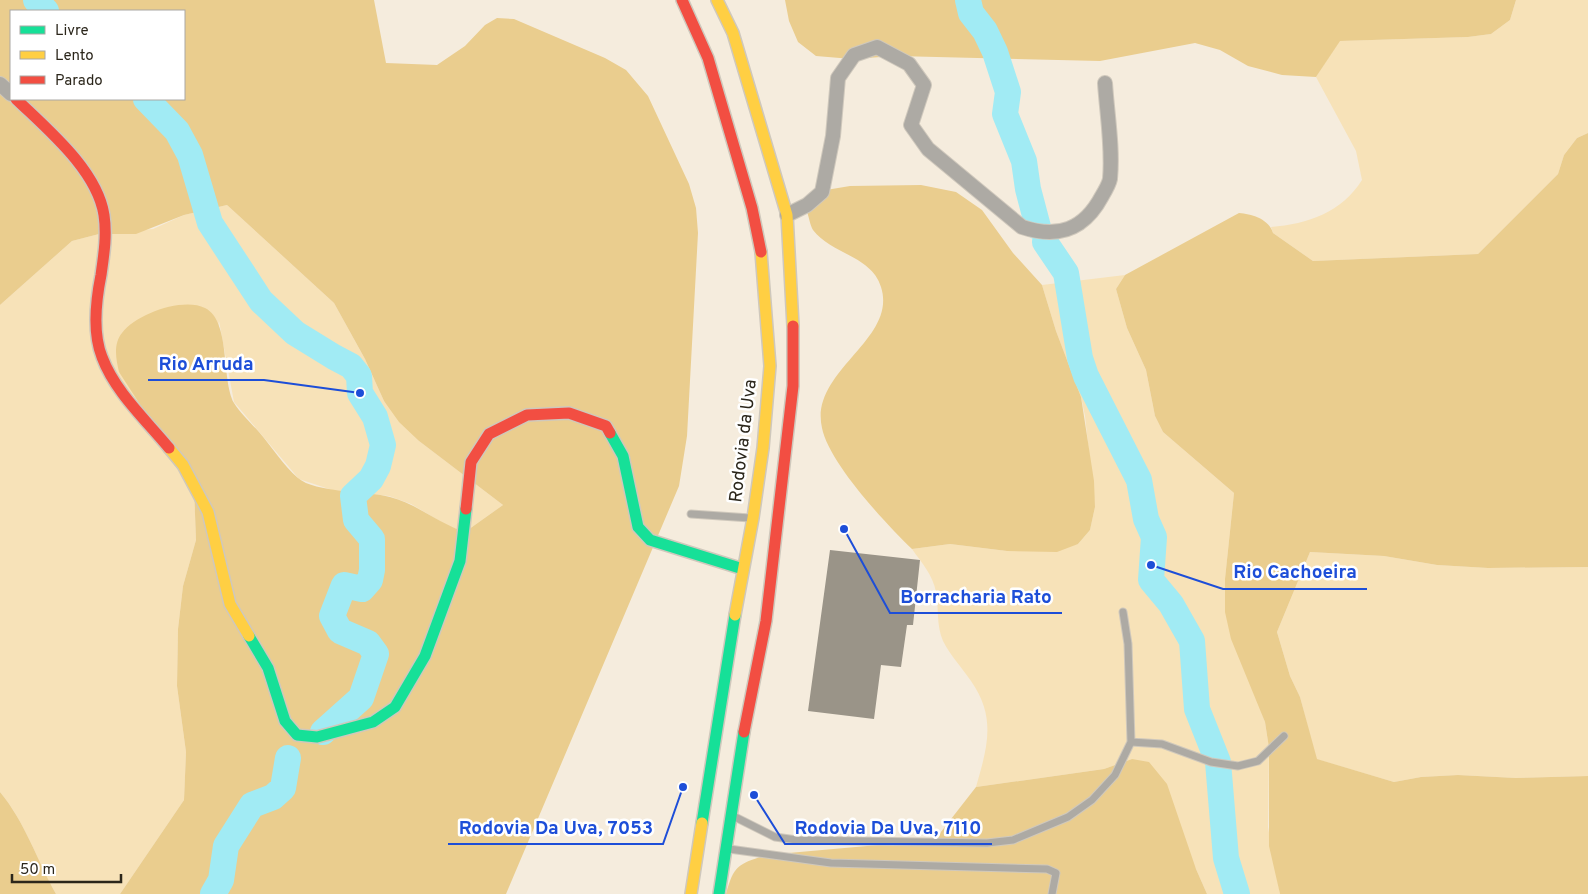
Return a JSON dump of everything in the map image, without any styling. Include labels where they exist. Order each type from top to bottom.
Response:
[{"type":"main road","name":"Rodovia da Uva","points":[[682,0],[708,58],[752,208],[762,259],[770,366],[763,448],[753,518],[743,569],[691,894]]},
{"type":"main road","points":[[717,0],[733,33],[788,215],[793,331],[793,386],[766,621],[730,815],[719,894]]},
{"type":"main road","points":[[17,100],[67,149],[93,184],[104,213],[106,243],[97,296],[96,326],[101,356],[115,383],[183,465],[208,512],[230,604],[268,668],[285,721],[298,735],[317,738],[373,722],[395,707],[425,656],[460,561],[471,462],[489,434],[527,415],[569,413],[606,426],[623,456],[638,527],[650,540],[743,569]]},
{"type":"street","points":[[788,215],[807,205],[822,192],[833,136],[838,78],[854,55],[877,47],[909,64],[924,85],[911,125],[928,149],[1022,226],[1038,232],[1060,232],[1084,222],[1099,202],[1110,181],[1105,83]]},
{"type":"street","points":[[0,84],[10,93]]},
{"type":"lane","points":[[691,514],[753,518]]},
{"type":"lane","points":[[730,815],[775,837],[797,840],[987,843],[1013,840],[1068,817],[1092,800],[1115,775],[1130,742],[1128,644],[1123,612]]},
{"type":"lane","points":[[1130,742],[1162,744],[1212,762],[1238,766],[1258,760],[1284,736]]},
{"type":"lane","points":[[726,848],[832,863],[1047,869],[1056,873],[1052,894]]},
{"type":"shaded area","points":[[0,0],[374,0],[386,63],[437,65],[465,46],[485,25],[497,18],[514,19],[605,58],[626,70],[648,96],[689,184],[696,208],[698,233],[687,436],[679,486],[506,894],[120,894],[184,800],[186,752],[177,686],[178,629],[183,586],[196,540],[194,488],[119,372],[116,347],[122,333],[138,320],[160,309],[185,305],[196,305],[205,308],[213,315],[219,325],[230,393],[234,403],[287,467],[306,483],[329,489],[380,495],[400,500],[465,532],[503,505],[419,441],[399,422],[384,401],[365,359],[334,303],[227,205],[184,215],[136,234],[99,234],[72,241],[0,305]]},
{"type":"shaded area","points":[[785,0],[1516,0],[1510,20],[1491,34],[1468,37],[1340,41],[1316,77],[1282,75],[1248,66],[1220,50],[1195,43],[1100,61],[896,56],[852,59],[816,56],[798,42],[789,21]]},
{"type":"shaded area","points":[[1516,0],[1588,0],[1588,133],[1577,138],[1564,155],[1558,174],[1478,254],[1313,261],[1273,233],[1271,227],[1298,223],[1334,208],[1354,191],[1362,180],[1356,151],[1316,77],[1339,41],[1468,37],[1491,34],[1510,20]]},
{"type":"shaded area","points":[[1588,133],[1588,567],[1488,568],[1437,565],[1384,556],[1310,552],[1277,632],[1290,676],[1300,697],[1317,759],[1394,782],[1421,777],[1458,775],[1516,778],[1588,776],[1588,894],[1280,894],[1269,846],[1269,748],[1265,722],[1231,639],[1225,612],[1225,579],[1234,493],[1163,432],[1155,416],[1146,370],[1127,328],[1116,289],[1125,275],[1239,213],[1254,216],[1264,221],[1273,233],[1313,261],[1478,254],[1558,174],[1564,155],[1577,138]]},
{"type":"shaded area","points":[[921,185],[956,192],[982,210],[1013,253],[1042,285],[1056,331],[1081,397],[1094,481],[1095,507],[1090,530],[1078,544],[1057,552],[1007,551],[950,544],[912,549],[860,492],[835,458],[827,442],[822,428],[822,408],[828,389],[839,372],[866,340],[877,323],[883,306],[881,287],[869,268],[821,238],[813,230],[807,212],[826,190],[850,186]]},
{"type":"shaded area","points":[[227,205],[334,303],[365,359],[384,401],[419,441],[503,505],[465,532],[448,526],[411,504],[389,496],[332,490],[299,479],[234,402],[219,321],[194,488],[196,540],[183,586],[178,629],[177,686],[186,752],[184,800],[120,894],[56,894],[24,828],[0,792],[0,305],[72,241],[99,234],[153,229],[184,215]]},
{"type":"shaded area","points":[[1125,275],[1116,289],[1127,328],[1146,370],[1155,416],[1163,432],[1234,493],[1225,579],[1253,688],[1265,722],[1269,748],[1268,827],[1280,894],[1207,894],[1196,869],[1132,759],[1104,769],[976,787],[986,746],[987,721],[984,708],[971,681],[943,641],[939,629],[937,598],[932,580],[912,549],[950,544],[1007,551],[1078,544],[1090,530],[1095,507],[1085,416],[1081,397],[1056,331],[1042,285]]},
{"type":"shaded area","points":[[1310,552],[1384,556],[1437,565],[1488,568],[1588,567],[1588,776],[1516,778],[1458,775],[1421,777],[1394,782],[1316,759],[1300,697],[1290,676],[1277,632]]},
{"type":"shaded area","points":[[1132,759],[1149,762],[1167,784],[1196,869],[1207,894],[726,894],[732,877],[739,867],[766,855],[912,842],[937,837],[976,787],[1104,769]]},
{"type":"shaded area","points":[[0,792],[24,828],[56,894],[0,894]]},
{"type":"building","points":[[830,550],[920,560],[913,625],[907,625],[901,667],[881,665],[874,719],[808,711]]},
{"type":"waterway","points":[[36,0],[45,10]]},
{"type":"waterway","points":[[968,0],[971,13],[985,31],[995,52],[1008,92],[1005,114],[1024,161],[1028,189],[1038,227]]},
{"type":"waterway","points":[[147,100],[177,131],[190,155],[210,223],[261,301],[295,333],[351,366],[359,376],[360,393],[375,417],[383,445],[378,466],[371,479],[353,496],[356,520],[372,539],[372,570],[370,580],[362,589],[344,585],[332,616],[340,631],[368,643],[376,654],[361,698],[323,732]]},
{"type":"waterway","points":[[1045,242],[1066,273],[1080,358],[1086,376],[1139,480],[1146,519],[1154,537],[1151,580],[1171,604],[1192,641],[1197,709],[1218,762],[1226,858],[1237,894]]},
{"type":"waterway","points":[[213,894],[221,880],[226,846],[252,805],[273,797],[283,788],[288,758]]},
{"type":"traffic: fast","points":[[610,433],[623,456],[638,527],[650,540],[743,569]]},
{"type":"traffic: fast","points":[[249,636],[268,668],[285,721],[297,735],[317,737],[373,722],[395,707],[425,656],[460,561],[466,509]]},
{"type":"traffic: fast","points":[[702,823],[735,615]]},
{"type":"traffic: fast","points":[[719,894],[744,732]]},
{"type":"traffic: slow","points":[[717,0],[733,33],[787,215],[793,326]]},
{"type":"traffic: slow","points":[[735,615],[753,518],[763,448],[770,366],[761,252]]},
{"type":"traffic: slow","points":[[169,448],[183,465],[208,512],[230,604],[249,636]]},
{"type":"traffic: slow","points":[[691,894],[702,823]]},
{"type":"traffic: jam","points":[[682,0],[708,58],[752,208],[761,252]]},
{"type":"traffic: jam","points":[[17,100],[69,151],[92,182],[99,198],[104,215],[105,230],[96,316],[99,347],[108,370],[123,394],[169,448]]},
{"type":"traffic: jam","points":[[744,732],[766,621],[793,386],[793,326]]},
{"type":"traffic: jam","points":[[466,509],[471,462],[489,434],[527,415],[569,413],[606,426],[610,433]]},
{"type":"place","name":"Rio Arruda","points":[[360,393]]},
{"type":"place","name":"Borracharia Rato","points":[[844,529]]},
{"type":"place","name":"Rio Cachoeira","points":[[1151,565]]},
{"type":"place","name":"Rodovia Da Uva, 7053","points":[[683,787]]},
{"type":"place","name":"Rodovia Da Uva, 7110","points":[[754,795]]}]
